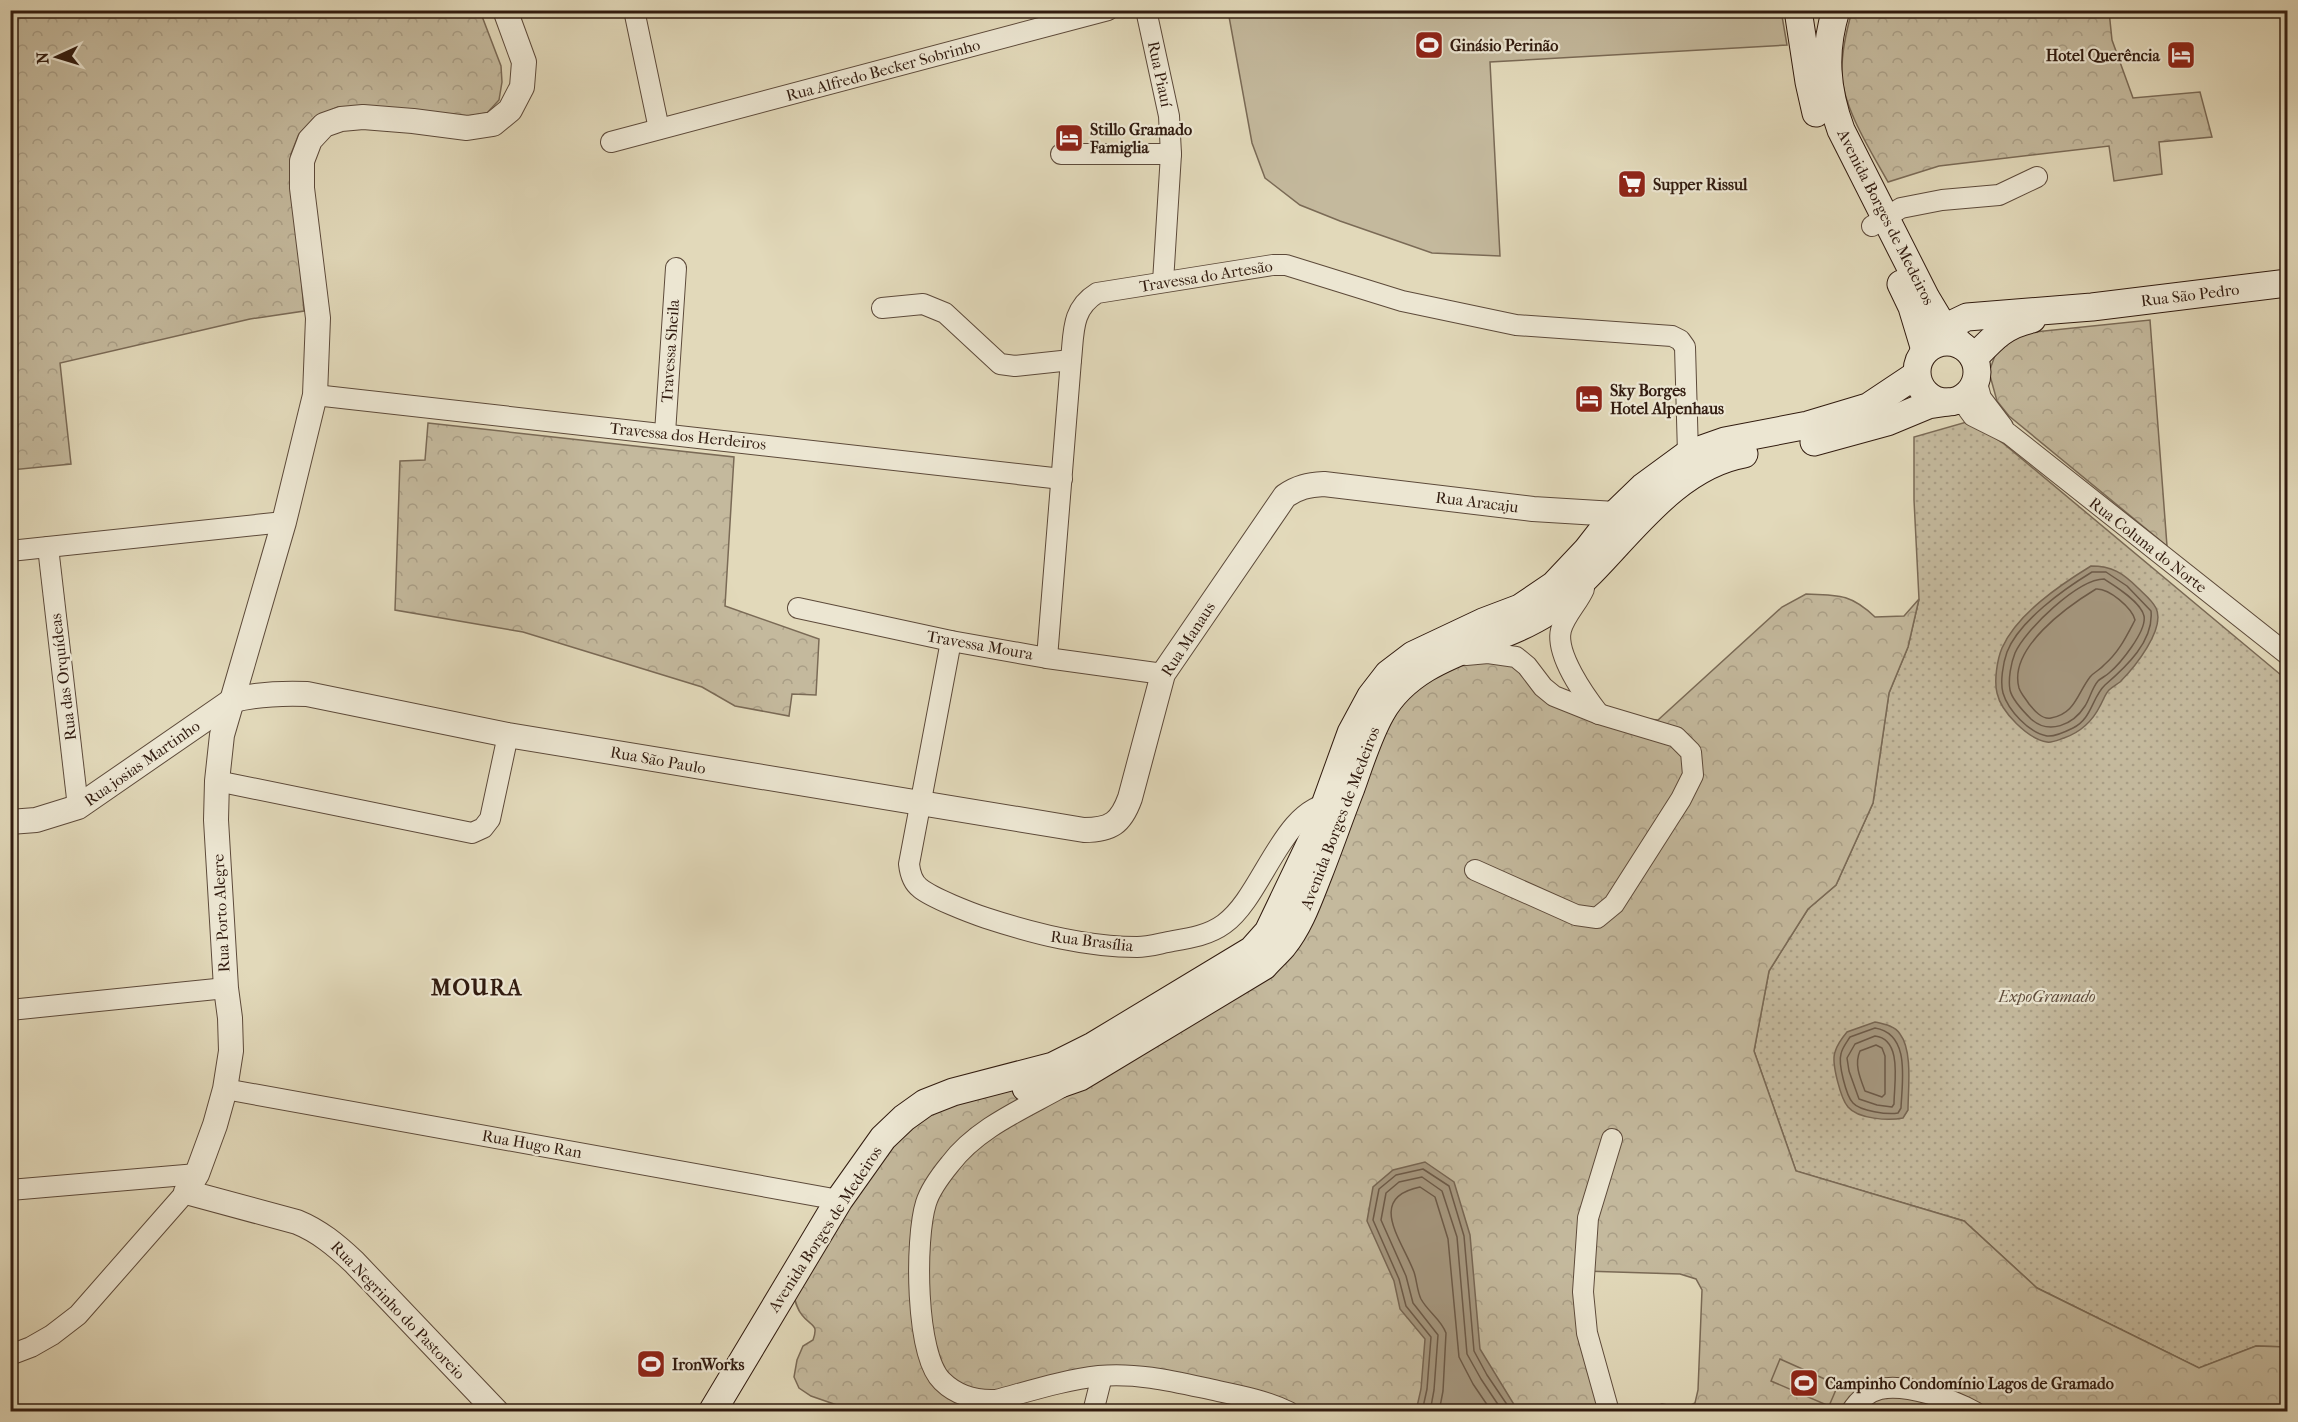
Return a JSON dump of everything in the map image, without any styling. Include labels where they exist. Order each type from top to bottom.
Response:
[{"type":"main road","name":"Avenida Borges de Medeiros","points":[[1798,10],[1808,75],[1819,125],[1827,145],[1879,222],[1926,298],[1950,318],[1955,346]]},
{"type":"main road","name":"Avenida Borges de Medeiros","points":[[1836,10],[1827,50],[1827,78],[1833,109],[1912,307],[1955,346]]},
{"type":"main road","name":"Rua São Pedro","points":[[1955,346],[2001,330],[2013,323],[2092,307],[2288,283]]},
{"type":"main road","name":"Rua São Pedro","points":[[1955,346],[2092,307]]},
{"type":"main road","points":[[1955,346],[1972,389],[1965,396],[1948,402],[1934,400],[1927,396],[1916,375],[1918,362],[1955,346]]},
{"type":"main road","name":"Avenida Borges de Medeiros","points":[[1075,1067],[1112,1035],[1252,950],[1268,932],[1322,812],[1351,733],[1371,696],[1388,674],[1413,655],[1483,622],[1520,608],[1554,585],[1587,550],[1615,514],[1643,487],[1688,453],[1725,441],[1808,425],[1858,411],[1892,393],[1916,375]]},
{"type":"main road","name":"Avenida Borges de Medeiros","points":[[712,1412],[839,1200],[883,1138],[904,1118],[925,1103],[975,1086],[1042,1070],[1075,1067],[1264,966],[1284,945],[1305,909],[1322,812],[1365,748],[1382,711],[1415,674],[1443,658],[1514,630],[1550,611],[1590,574],[1647,511],[1685,481],[1713,464],[1738,455],[1816,442],[1881,424],[1928,405],[1948,402]]},
{"type":"main road","points":[[1685,481],[1696,464],[1695,458],[1688,453]]},
{"type":"main road","points":[[1043,1093],[1075,1067]]},
{"type":"main road","name":"Avenida Borges de Medeiros","points":[[975,1086],[1043,1093]]},
{"type":"street","points":[[315,395],[318,318],[302,188],[302,160],[310,140],[324,124],[341,119],[363,117],[466,128],[493,124],[510,110],[522,87],[524,62],[505,10]]},
{"type":"street","points":[[634,10],[659,129]]},
{"type":"street","name":"Rua Alfredo Becker Sobrinho","points":[[611,142],[1108,10]]},
{"type":"street","name":"Rua Piauí","points":[[1146,10],[1169,116],[1171,154],[1163,282]]},
{"type":"street","points":[[1061,154],[1171,154]]},
{"type":"street","points":[[1879,222],[1901,208],[1942,200],[1999,195],[2037,177]]},
{"type":"street","name":"Travessa do Artesão","points":[[1047,658],[1076,318],[1080,307],[1097,293],[1273,265],[1286,265],[1402,301],[1516,325],[1672,336],[1680,340],[1684,347],[1688,453]]},
{"type":"street","name":"Travessa Sheila","points":[[665,433],[676,268]]},
{"type":"street","points":[[882,308],[923,304],[945,313],[1000,364],[1015,366],[1071,360]]},
{"type":"street","name":"Rua Coluna do Norte","points":[[1955,346],[1981,398],[2009,434]]},
{"type":"street","name":"Travessa dos Herdeiros","points":[[315,395],[1062,479]]},
{"type":"street","name":"Rua Porto Alegre","points":[[10,1355],[31,1347],[52,1335],[78,1315],[191,1183],[215,1125],[225,1089],[231,1051],[216,820],[222,735],[284,522],[315,395]]},
{"type":"street","name":"Rua Coluna do Norte","points":[[1948,402],[1965,405],[1973,416],[2009,434],[2288,655]]},
{"type":"street","name":"Rua Aracaju","points":[[1306,485],[1324,484],[1533,509],[1615,514],[1647,511]]},
{"type":"street","name":"Rua Manaus","points":[[1084,830],[1100,830],[1123,816],[1130,798],[1163,674],[1285,496],[1306,485]]},
{"type":"street","points":[[10,551],[284,522]]},
{"type":"street","name":"Rua das Orquídeas","points":[[48,547],[78,807]]},
{"type":"street","points":[[1590,574],[1560,632],[1569,665],[1584,693],[1599,714]]},
{"type":"street","name":"Travessa Moura","points":[[798,608],[951,641],[1047,658],[1163,674]]},
{"type":"street","name":"Rua Brasília","points":[[951,641],[909,864],[911,876],[919,888],[971,913],[1029,932],[1105,945],[1139,947],[1208,933],[1226,923],[1246,900],[1279,846],[1322,812]]},
{"type":"street","points":[[1443,658],[1488,653],[1516,657],[1554,696],[1599,714],[1676,737],[1690,752],[1693,775],[1682,799],[1614,904],[1597,918],[1576,915],[1475,870]]},
{"type":"street","name":"Rua São Paulo","points":[[233,700],[258,694],[307,694],[508,735],[1084,830]]},
{"type":"street","name":"Rua josias Martinho","points":[[10,822],[36,820],[78,807],[233,700]]},
{"type":"street","points":[[217,782],[472,833],[483,828],[490,819],[508,735]]},
{"type":"street","points":[[10,1010],[226,987]]},
{"type":"street","name":"Rua Hugo Ran","points":[[225,1089],[839,1200]]},
{"type":"street","points":[[1043,1093],[980,1134],[962,1149],[944,1171],[926,1202],[918,1244],[918,1280],[926,1345],[932,1365],[940,1380],[956,1393],[986,1401],[1076,1379],[1137,1376],[1250,1398],[1289,1412]]},
{"type":"street","points":[[1609,1412],[1587,1333],[1583,1292],[1588,1218],[1612,1139]]},
{"type":"street","points":[[10,1190],[191,1183]]},
{"type":"street","name":"Rua Negrinho do Pastoreio","points":[[191,1183],[297,1222],[331,1240],[497,1412]]},
{"type":"street","points":[[1093,1412],[1102,1376]]},
{"type":"street","points":[[1851,1412],[1864,1395],[1880,1389],[1903,1389],[1934,1396],[1974,1412]]},
{"type":"green space","points":[[1689,10],[1705,16],[1782,16],[1787,45],[1490,62],[1500,256],[1432,253],[1300,205],[1265,178],[1252,143],[1228,11]]},
{"type":"green space","points":[[10,11],[480,11],[501,66],[502,82],[499,100],[487,113],[468,116],[415,110],[338,107],[315,117],[299,134],[291,154],[304,311],[250,319],[60,363],[71,464],[11,470]]},
{"type":"green space","points":[[1852,11],[2109,11],[2112,40],[2133,98],[2200,92],[2212,137],[2159,142],[2162,174],[2114,181],[2109,146],[1939,166],[1888,182],[1859,130],[1847,102],[1844,88],[1843,51]]},
{"type":"green space","points":[[2150,320],[2167,546],[2009,416],[1997,401],[1989,372],[1997,350],[2025,333]]},
{"type":"green space","name":"ExpoGramado","points":[[1970,421],[2004,444],[2287,680],[2287,1347],[2256,1346],[2199,1368],[2037,1288],[1964,1221],[1796,1171],[1754,1051],[1769,971],[1808,909],[1836,885],[1873,803],[1889,693],[1908,647],[1919,599],[1914,500],[1914,437]]},
{"type":"green space","points":[[428,423],[734,457],[725,606],[819,639],[816,695],[792,694],[789,716],[735,706],[702,687],[523,632],[395,610],[400,461],[425,460]]},
{"type":"green space","points":[[1806,594],[1827,595],[1851,600],[1875,617],[1904,616],[1919,599],[1908,647],[1889,693],[1873,803],[1836,885],[1808,909],[1769,971],[1754,1051],[1796,1171],[1964,1221],[2037,1288],[2199,1368],[2256,1346],[2287,1347],[2287,1411],[1289,1412],[1137,1376],[996,1400],[956,1394],[959,1411],[854,1411],[811,1396],[799,1388],[794,1377],[797,1360],[803,1346],[813,1340],[815,1328],[798,1310],[793,1291],[904,1118],[1264,966],[1345,805],[1415,674],[1503,654],[1544,688],[1599,714],[1658,720],[1782,607]],"holes":[[[1583,1271],[1680,1274],[1696,1279],[1702,1290],[1698,1390],[1695,1403],[1685,1408],[1662,1404],[1643,1410],[1610,1410]]]},
{"type":"green space","name":"Campinho Condomínio Lagos de Gramado","points":[[1780,1359],[1838,1385],[1829,1406],[1771,1381]]},
{"type":"water","points":[[2091,566],[2111,569],[2133,583],[2156,608],[2157,626],[2147,648],[2120,682],[2111,688],[2090,722],[2070,736],[2047,742],[2032,736],[2016,724],[2004,708],[1996,688],[1999,658],[2009,635],[2029,612],[2053,591]]},
{"type":"water","points":[[1875,1022],[1898,1031],[1907,1050],[1908,1110],[1903,1118],[1882,1119],[1859,1114],[1848,1107],[1840,1089],[1834,1057],[1838,1044],[1847,1032]]},
{"type":"water","points":[[1425,1162],[1454,1182],[1470,1235],[1480,1349],[1518,1411],[1416,1411],[1421,1389],[1425,1339],[1400,1309],[1394,1281],[1367,1221],[1373,1187],[1393,1170]]},
{"type":"place","name":"Ginásio Perinão","points":[[1429,45]]},
{"type":"place","name":"Hotel Querência","points":[[2181,55]]},
{"type":"place","name":"Stillo Gramado Famiglia","points":[[1069,138]]},
{"type":"place","name":"Supper Rissul","points":[[1632,184]]},
{"type":"place","name":"Sky Borges Hotel Alpenhaus","points":[[1589,399]]},
{"type":"place","name":"IronWorks","points":[[651,1364]]},
{"type":"place","name":"Campinho Condomínio Lagos de Gramado","points":[[1804,1383]]},
{"type":"district","name":"MOURA","points":[[477,988]]}]
